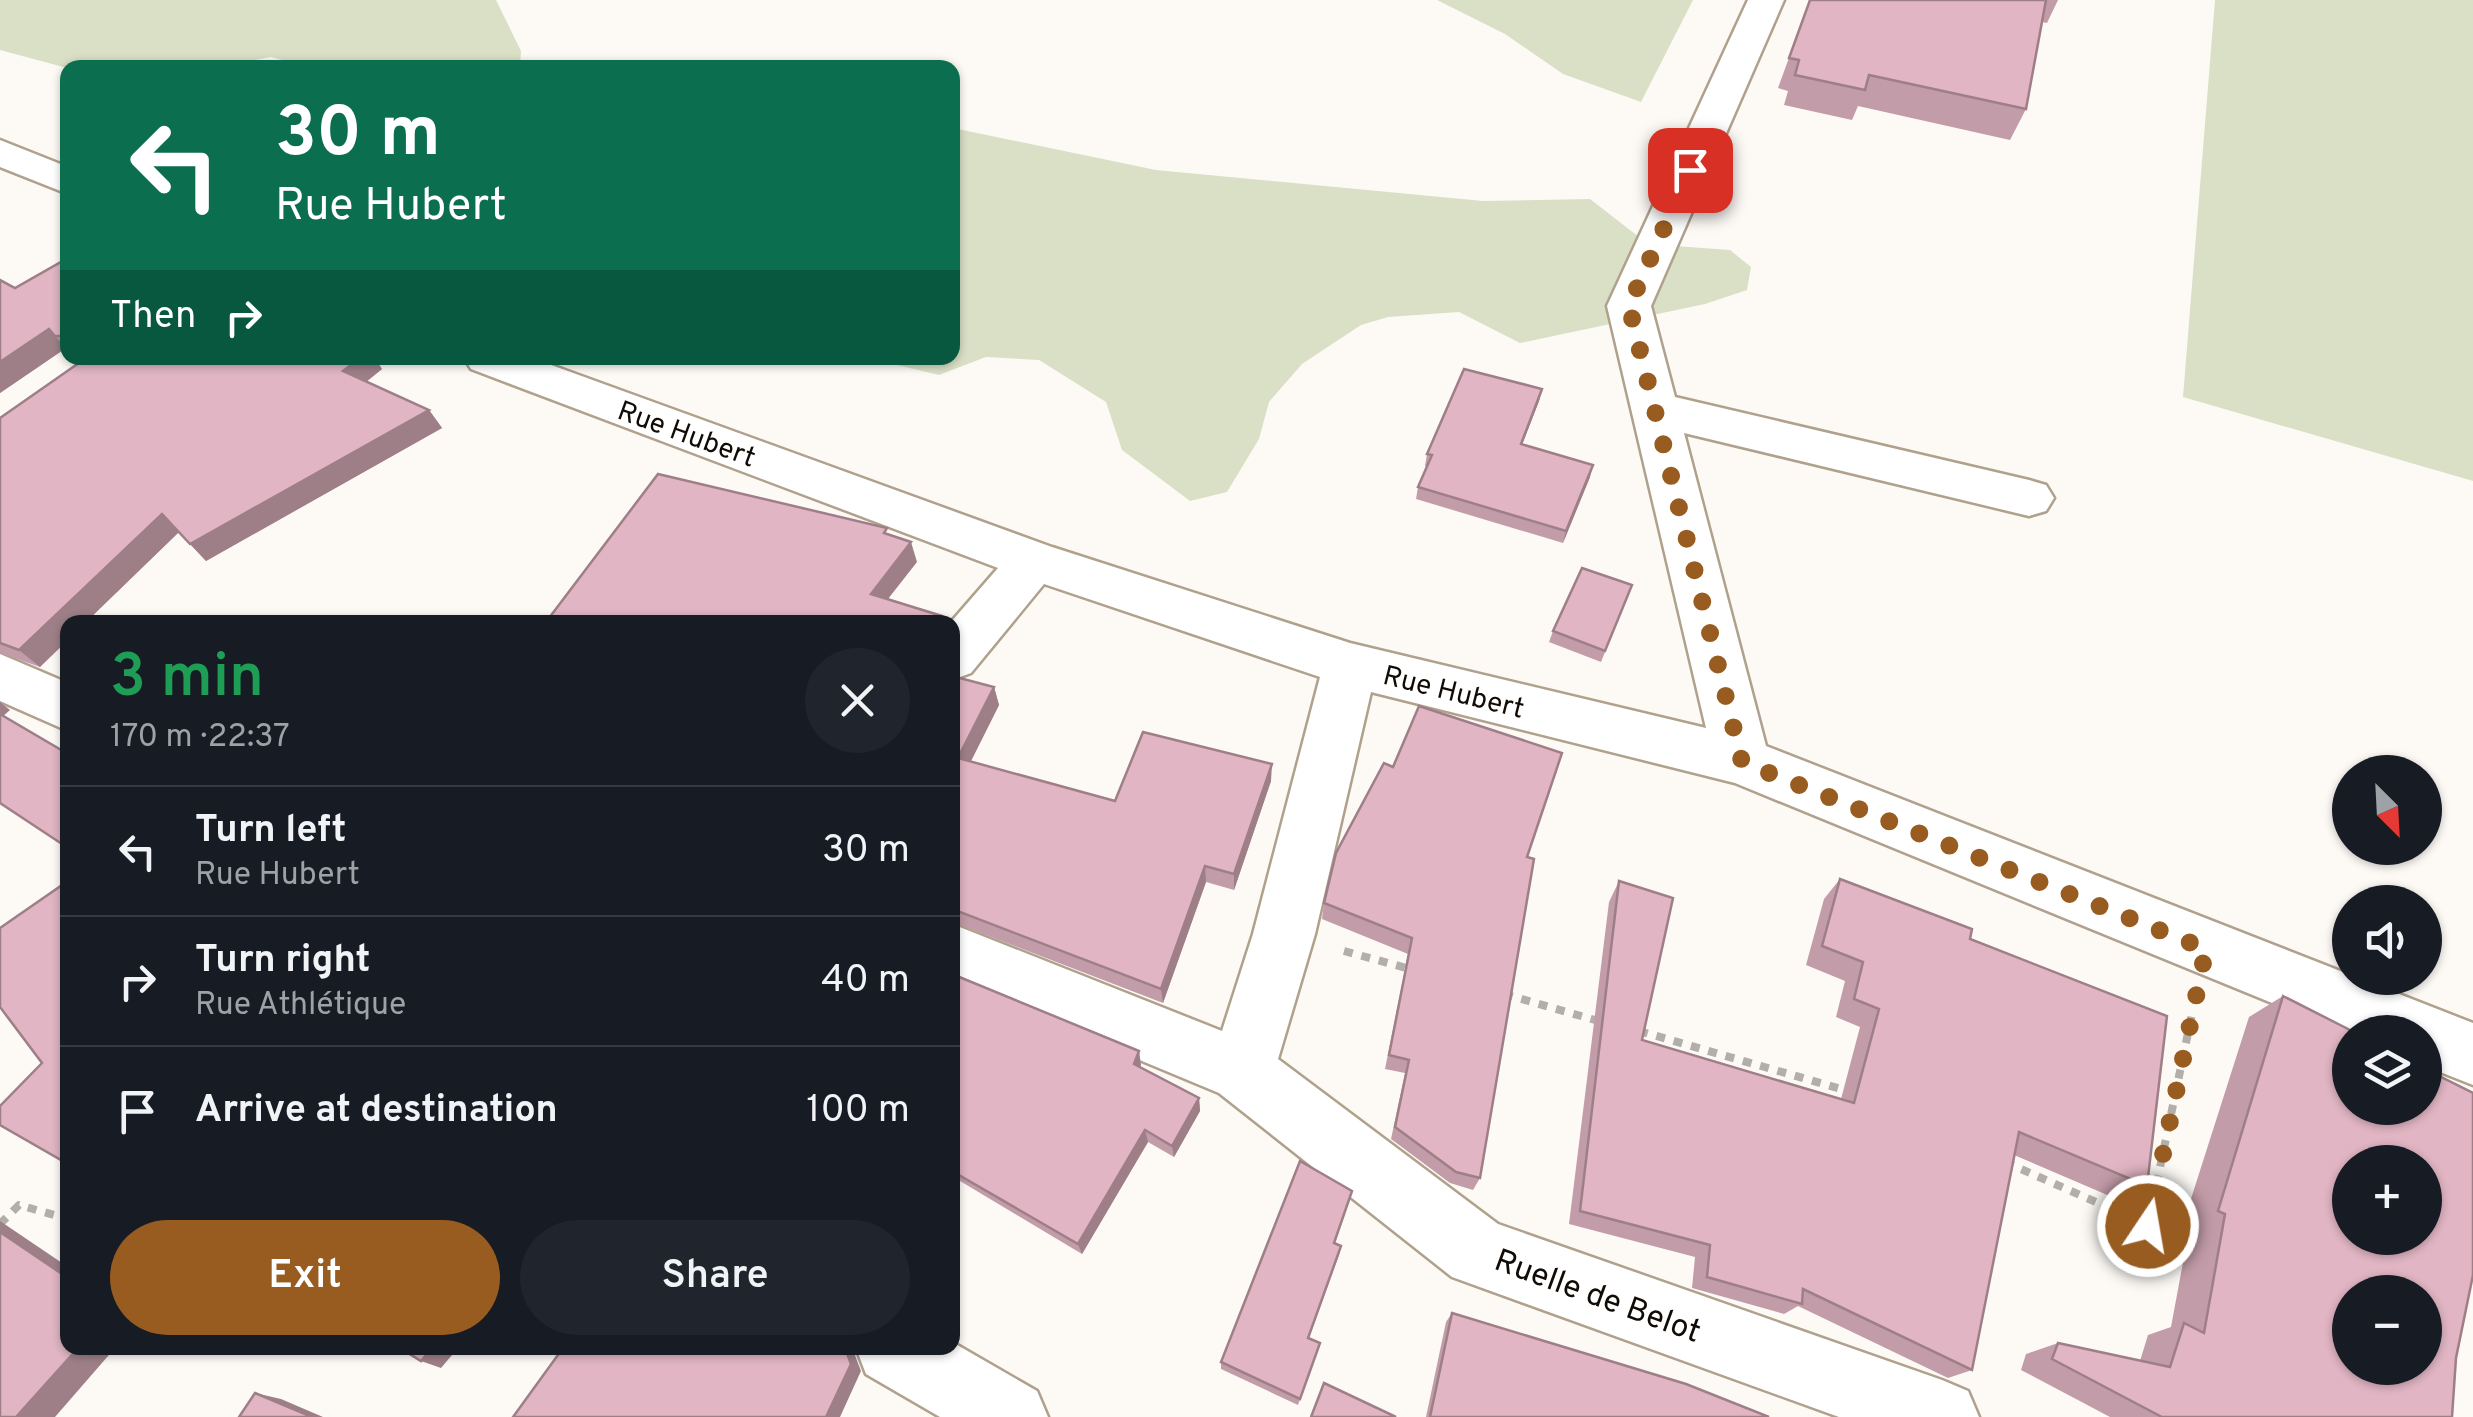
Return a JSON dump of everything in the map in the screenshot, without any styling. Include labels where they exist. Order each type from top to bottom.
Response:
[{"type":"street","points":[[1742,762],[1629,306],[1766,0]]},
{"type":"street","points":[[0,152],[60,178]]},
{"type":"street","name":"Rue Hubert","points":[[506,365],[1034,561],[1350,665],[1742,762],[2375,1015]]},
{"type":"street","points":[[1655,409],[2029,498]]},
{"type":"street","points":[[960,649],[1034,561]]},
{"type":"street","points":[[1242,1071],[1284,934],[1350,665]]},
{"type":"street","points":[[0,676],[60,704]]},
{"type":"street","name":"Ruelle de Belot","points":[[960,955],[1242,1071],[1477,1252],[1942,1417]]},
{"type":"street","points":[[2442,1042],[2473,1054]]},
{"type":"street","points":[[904,1355],[1011,1417]]},
{"type":"path","points":[[1284,934],[1417,971]]},
{"type":"path","points":[[1990,1155],[2148,1226],[2206,949]]},
{"type":"path","points":[[1492,992],[1606,1022]]},
{"type":"path","points":[[1625,1028],[1851,1092]]},
{"type":"path","points":[[0,1224],[19,1205],[60,1217]]},
{"type":"green space","points":[[0,0],[496,0],[521,51],[520,60],[271,57],[60,60],[60,66],[0,50]]},
{"type":"green space","points":[[1437,0],[1693,0],[1641,102],[1563,74],[1505,34]]},
{"type":"green space","points":[[2215,0],[2473,0],[2473,481],[2183,397]]},
{"type":"green space","points":[[960,129],[1156,170],[1483,201],[1590,199],[1648,244],[1730,250],[1751,267],[1747,290],[1705,304],[1520,343],[1459,312],[1388,317],[1361,325],[1302,364],[1269,402],[1259,439],[1227,492],[1190,501],[1122,450],[1106,402],[1039,360],[986,357],[939,375],[897,365],[960,365]]},
{"type":"building","points":[[1810,0],[2046,0],[2026,109],[1869,75],[1865,90],[1795,75],[1799,60],[1789,58]]},
{"type":"building","points":[[60,263],[60,336],[49,329],[0,362],[0,280],[15,288]]},
{"type":"building","points":[[76,365],[351,365],[343,371],[429,410],[190,544],[162,514],[19,650],[0,643],[0,418]]},
{"type":"building","points":[[1464,369],[1542,389],[1521,444],[1593,465],[1566,531],[1418,487],[1432,455],[1427,454]]},
{"type":"building","points":[[658,474],[887,528],[884,533],[911,542],[871,594],[939,615],[551,615]]},
{"type":"building","points":[[1582,568],[1632,585],[1605,651],[1553,631]]},
{"type":"building","points":[[960,678],[994,687],[960,754]]},
{"type":"building","points":[[1419,706],[1562,753],[1527,857],[1534,859],[1480,1178],[1456,1172],[1395,1127],[1409,1060],[1389,1055],[1412,938],[1324,903],[1336,853],[1384,763],[1393,767]]},
{"type":"building","points":[[0,714],[60,749],[60,843],[0,803]]},
{"type":"building","points":[[1143,732],[1272,764],[1234,874],[1205,866],[1161,989],[960,912],[960,759],[1115,801]]},
{"type":"building","points":[[1840,879],[1972,929],[1970,939],[2167,1016],[2147,1186],[2019,1132],[1972,1370],[1803,1289],[1802,1304],[1707,1277],[1710,1245],[1580,1211],[1619,881],[1673,898],[1642,1040],[1854,1103],[1879,1009],[1854,999],[1863,962],[1822,946]]},
{"type":"building","points":[[60,887],[60,1159],[0,1125],[0,1106],[42,1063],[0,1007],[0,928]]},
{"type":"building","points":[[960,977],[1139,1051],[1134,1064],[1199,1098],[1172,1146],[1145,1130],[1078,1244],[960,1176]]},
{"type":"building","points":[[2283,996],[2332,1021],[2332,1125],[2442,1125],[2442,1078],[2473,1093],[2473,1275],[2456,1358],[2452,1417],[2162,1417],[2052,1359],[2058,1343],[2170,1367],[2184,1323],[2204,1333],[2225,1214],[2218,1211]]},
{"type":"building","points":[[1300,1161],[1352,1191],[1334,1243],[1341,1246],[1308,1338],[1320,1343],[1300,1399],[1221,1362]]},
{"type":"building","points":[[0,1232],[60,1273],[60,1355],[72,1355],[16,1417],[0,1417]]},
{"type":"building","points":[[1452,1313],[1686,1384],[1769,1417],[1430,1417]]},
{"type":"building","points":[[558,1355],[848,1355],[851,1364],[826,1417],[513,1417]]},
{"type":"building","points":[[1324,1383],[1396,1417],[1311,1417]]},
{"type":"building","points":[[255,1393],[312,1417],[239,1417]]},
{"type":"route","points":[[1690,170],[1629,306],[1742,762],[2206,949],[2148,1226]]}]
